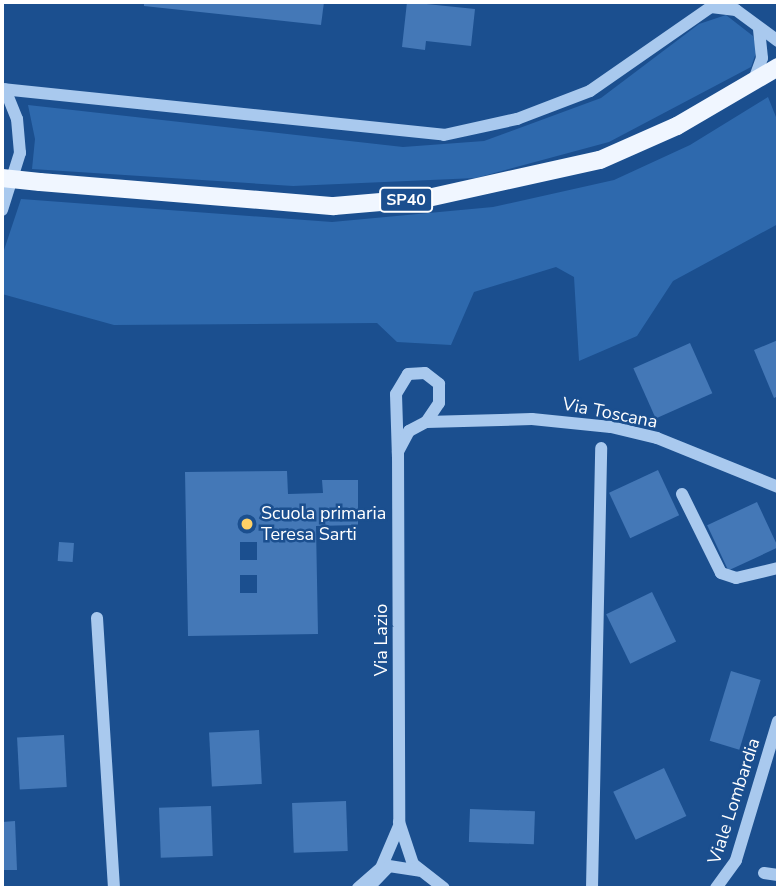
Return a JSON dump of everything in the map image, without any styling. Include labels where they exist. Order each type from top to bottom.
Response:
[{"type":"main road","name":"SP40","points":[[2,178],[334,206],[428,198],[536,178],[600,160],[751,85],[778,67]]},
{"type":"street","points":[[3,89],[444,135],[505,122],[590,91],[707,9],[736,10],[759,30],[778,41]]},
{"type":"street","points":[[751,85],[762,58],[759,30]]},
{"type":"street","points":[[2,210],[20,153],[17,119],[3,89]]},
{"type":"street","name":"Via Lazio","points":[[398,458],[409,431],[426,422],[439,403],[439,384],[430,376],[412,373],[396,394],[399,822],[405,849],[430,888]]},
{"type":"street","name":"Via Toscana","points":[[426,422],[532,419],[647,435],[778,487]]},
{"type":"street","points":[[592,888],[601,449]]},
{"type":"street","points":[[682,494],[721,573],[737,578],[778,569]]},
{"type":"street","points":[[97,618],[114,888]]},
{"type":"street","name":"Viale Lombardia","points":[[716,888],[736,860],[778,721]]},
{"type":"street","name":"Via Lazio","points":[[368,888],[399,822]]},
{"type":"street","points":[[358,888],[397,864],[420,872],[444,888]]},
{"type":"street","points":[[764,873],[778,875]]},
{"type":"shaded area","points":[[726,15],[753,36],[757,50],[751,67],[609,142],[476,178],[293,186],[32,169],[35,139],[28,105],[403,147],[484,141],[601,98],[699,24]]},
{"type":"shaded area","points":[[768,97],[778,122],[778,224],[673,281],[637,336],[579,361],[574,277],[556,267],[474,292],[451,345],[397,342],[377,323],[114,325],[2,294],[2,256],[21,199],[332,222],[493,207],[614,180],[690,145]]},
{"type":"building","points":[[144,2],[324,2],[321,25],[144,6]]},
{"type":"building","points":[[407,2],[475,9],[471,46],[426,41],[425,50],[402,47]]},
{"type":"building","points":[[778,340],[778,396],[774,398],[754,350]]},
{"type":"building","points":[[690,343],[712,393],[656,418],[633,368]]},
{"type":"building","points":[[658,470],[679,515],[630,538],[609,493]]},
{"type":"building","points":[[287,471],[288,494],[323,493],[322,480],[358,480],[358,525],[316,526],[318,634],[188,636],[185,472]],"holes":[[[240,542],[257,542],[257,560],[240,560]],[[240,575],[257,575],[257,593],[240,593]]]},
{"type":"building","points":[[757,502],[778,547],[728,571],[707,525]]},
{"type":"building","points":[[59,542],[74,543],[73,562],[58,561]]},
{"type":"building","points":[[652,592],[676,641],[630,664],[606,614]]},
{"type":"building","points":[[731,671],[761,680],[739,750],[710,741]]},
{"type":"building","points":[[259,730],[262,784],[212,787],[209,733]]},
{"type":"building","points":[[64,735],[67,787],[20,789],[17,737]]},
{"type":"building","points":[[664,768],[686,816],[636,840],[613,792]]},
{"type":"building","points":[[346,801],[348,851],[294,853],[292,803]]},
{"type":"building","points":[[211,806],[213,856],[161,858],[159,808]]},
{"type":"building","points":[[470,809],[535,811],[534,844],[469,842]]},
{"type":"building","points":[[15,821],[17,870],[2,870],[2,822]]},
{"type":"place","name":"Scuola primaria Teresa Sarti","points":[[247,524]]}]
